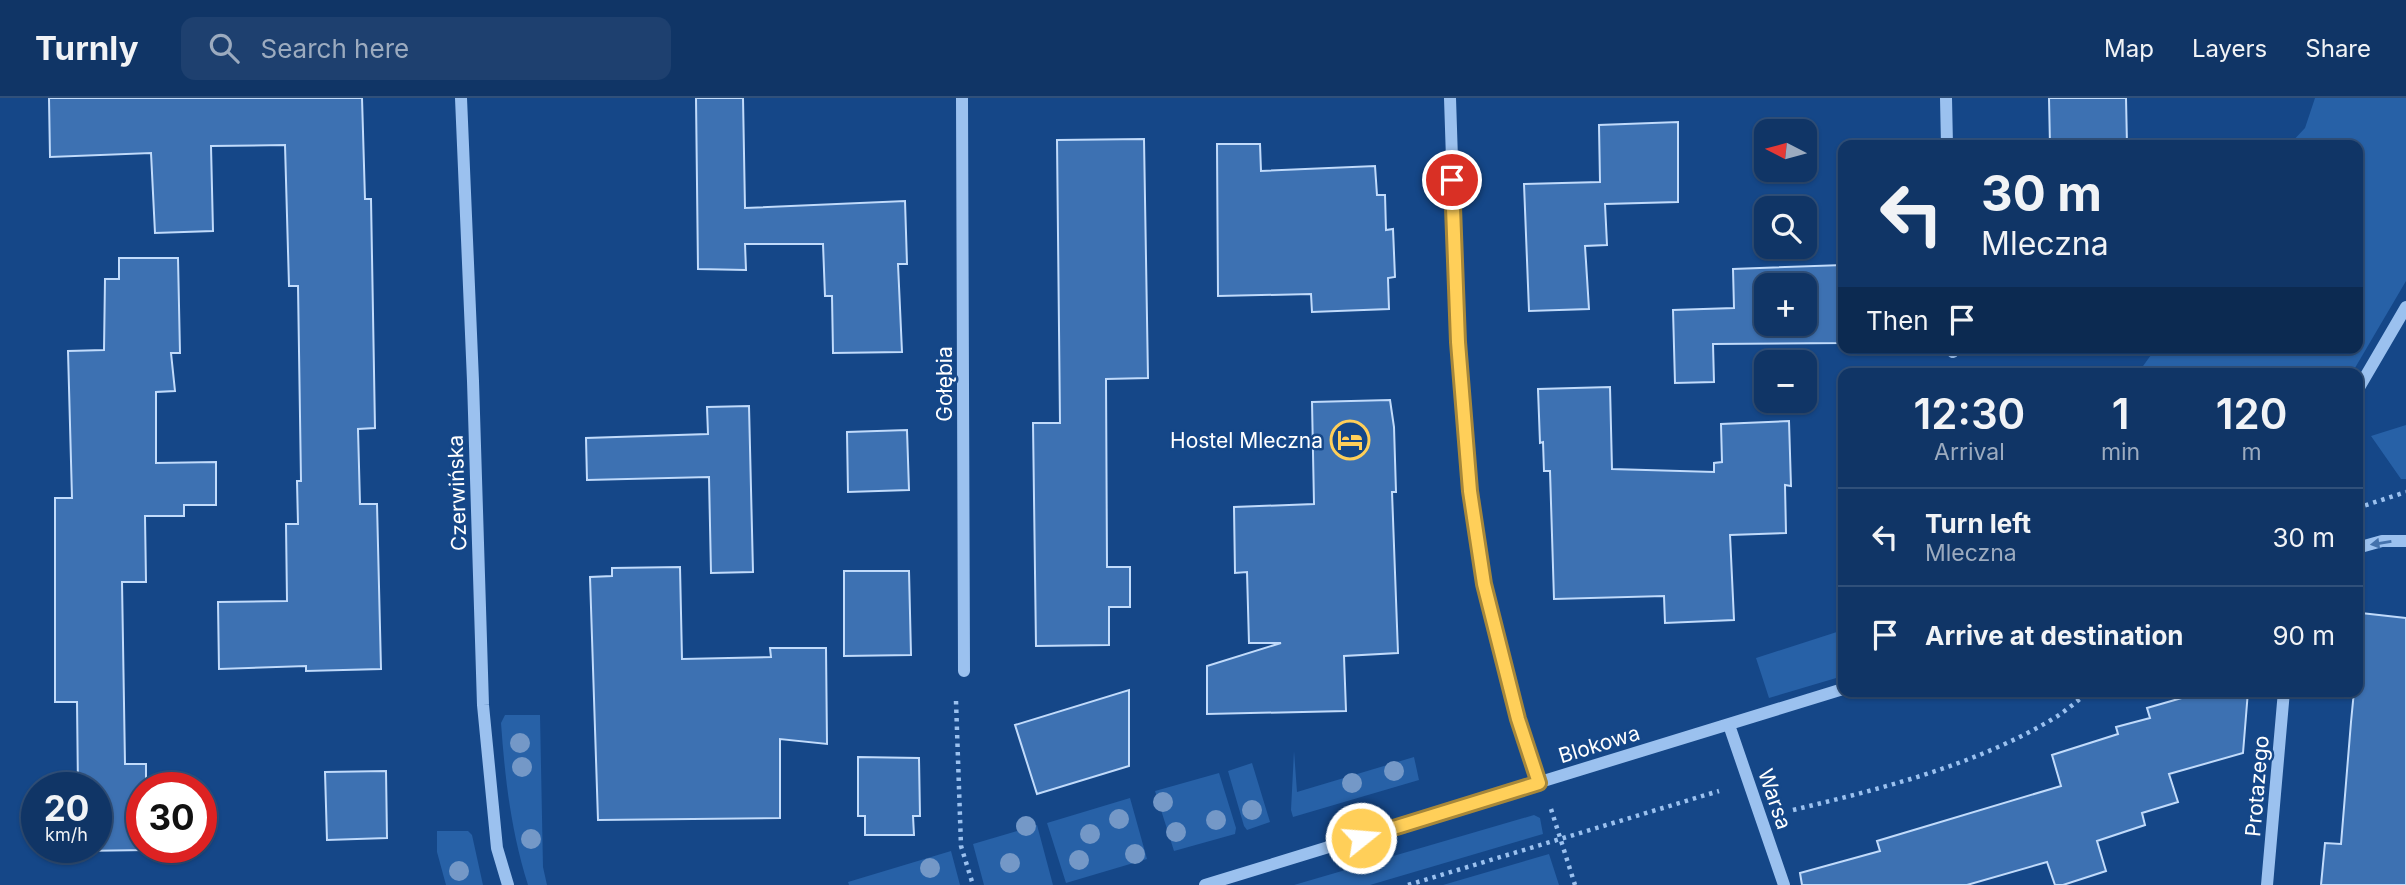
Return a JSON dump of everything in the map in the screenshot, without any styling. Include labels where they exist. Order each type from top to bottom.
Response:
[{"type":"street","name":"Czerwińska","points":[[461,98],[474,395],[482,705],[497,848],[508,885]]},
{"type":"street","name":"Gołębia","points":[[962,98],[964,671]]},
{"type":"street","points":[[1450,98],[1458,342],[1470,491],[1484,584],[1518,719],[1539,783]]},
{"type":"street","points":[[1946,98],[1947,140]]},
{"type":"street","points":[[2363,381],[2406,307]]},
{"type":"street","points":[[2363,546],[2382,541],[2406,541]]},
{"type":"street","name":"Blokowa","points":[[1205,885],[1838,691]]},
{"type":"street","name":"Protazego","points":[[2267,885],[2283,697]]},
{"type":"street","name":"Warsa","points":[[1729,725],[1784,885]]},
{"type":"path","points":[[2363,506],[2406,492]]},
{"type":"path","points":[[964,671],[956,685],[961,846],[973,885]]},
{"type":"path","points":[[1793,810],[1848,797],[1963,761],[2034,729],[2082,697]]},
{"type":"path","points":[[1539,783],[1552,810],[1575,885]]},
{"type":"path","points":[[1408,885],[1725,789]]},
{"type":"shaded area","points":[[2315,98],[2406,98],[2406,281],[2355,368],[2142,368],[2152,354],[2363,354],[2363,140],[2294,140],[2305,128]]},
{"type":"shaded area","points":[[2406,425],[2406,479],[2401,479],[2371,436]]},
{"type":"shaded area","points":[[1838,632],[1838,677],[1769,698],[1756,658]]},
{"type":"shaded area","points":[[505,715],[540,715],[543,867],[547,885],[528,885],[522,865],[507,785],[501,723]]},
{"type":"shaded area","points":[[1294,751],[1297,792],[1414,757],[1419,780],[1293,817],[1291,810]]},
{"type":"shaded area","points":[[1252,763],[1270,822],[1247,830],[1228,771]]},
{"type":"shaded area","points":[[1219,773],[1236,828],[1235,834],[1174,851],[1155,791]]},
{"type":"shaded area","points":[[1130,798],[1147,859],[1066,883],[1047,823]]},
{"type":"shaded area","points":[[1534,815],[1540,818],[1543,834],[1370,885],[1294,885]]},
{"type":"shaded area","points":[[1037,825],[1053,885],[984,885],[973,844]]},
{"type":"shaded area","points":[[437,831],[468,831],[472,835],[483,885],[446,885],[437,852]]},
{"type":"shaded area","points":[[951,851],[960,885],[849,885],[848,882]]},
{"type":"shaded area","points":[[1549,854],[1559,885],[1443,885]]},
{"type":"building","points":[[49,98],[362,98],[365,199],[371,199],[375,428],[358,429],[360,504],[377,504],[381,669],[306,671],[306,666],[219,669],[218,602],[287,601],[286,524],[298,524],[297,481],[301,481],[298,286],[289,286],[285,145],[211,146],[213,231],[155,233],[151,153],[50,157]]},
{"type":"building","points":[[696,98],[743,98],[745,208],[905,201],[907,264],[898,264],[902,352],[833,353],[832,296],[825,296],[823,244],[745,244],[746,270],[698,269]]},
{"type":"building","points":[[2049,98],[2126,98],[2127,140],[2050,140]]},
{"type":"building","points":[[1678,122],[1678,202],[1605,204],[1607,245],[1585,246],[1589,309],[1529,311],[1524,184],[1600,182],[1599,125]]},
{"type":"building","points":[[1144,139],[1148,378],[1106,379],[1107,567],[1130,567],[1130,607],[1109,607],[1109,645],[1036,646],[1033,423],[1060,423],[1057,140]]},
{"type":"building","points":[[1217,144],[1260,144],[1261,171],[1375,166],[1377,195],[1385,195],[1386,230],[1393,229],[1395,277],[1388,278],[1389,309],[1312,312],[1311,294],[1218,296]]},
{"type":"building","points":[[119,258],[178,258],[180,353],[171,353],[175,391],[156,392],[156,463],[216,462],[216,505],[184,505],[184,516],[145,516],[146,582],[122,582],[125,764],[146,764],[146,772],[126,772],[126,850],[112,851],[112,772],[78,772],[77,702],[55,702],[55,498],[72,498],[68,351],[104,350],[105,279],[119,279]]},
{"type":"building","points":[[1838,265],[1838,343],[1713,344],[1714,382],[1675,383],[1673,310],[1734,308],[1733,269]]},
{"type":"building","points":[[1610,387],[1612,469],[1714,472],[1714,463],[1722,462],[1721,424],[1789,421],[1791,486],[1785,485],[1786,533],[1730,535],[1734,620],[1665,623],[1664,596],[1554,599],[1550,471],[1544,471],[1538,389]]},
{"type":"building","points":[[1390,400],[1394,427],[1396,492],[1392,492],[1398,653],[1344,656],[1346,711],[1207,714],[1207,666],[1281,643],[1249,643],[1247,572],[1235,573],[1234,507],[1314,504],[1312,402]]},
{"type":"building","points":[[749,406],[753,572],[711,573],[709,477],[587,480],[586,438],[708,434],[707,407]]},
{"type":"building","points":[[907,430],[909,490],[848,492],[847,432]]},
{"type":"building","points":[[680,567],[682,659],[771,657],[770,648],[826,648],[827,744],[780,739],[780,818],[598,820],[590,577],[612,576],[612,568]]},
{"type":"building","points":[[844,571],[909,571],[911,655],[844,656]]},
{"type":"building","points":[[2363,613],[2406,618],[2406,885],[2321,885],[2325,843],[2341,844],[2353,697],[2363,697]]},
{"type":"building","points":[[1129,690],[1129,766],[1037,794],[1015,725]]},
{"type":"building","points":[[2185,697],[2248,697],[2243,753],[2169,774],[2178,802],[2142,813],[2145,825],[2097,841],[2106,871],[2063,885],[2055,885],[2047,862],[1967,885],[1802,885],[1800,873],[1880,851],[1877,841],[2061,786],[2052,755],[2118,734],[2116,727],[2150,718],[2147,708]]},
{"type":"building","points":[[858,757],[919,758],[920,816],[913,816],[914,835],[865,835],[865,816],[858,816]]},
{"type":"building","points":[[386,771],[387,838],[327,840],[325,772]]},
{"type":"place","name":"Hostel Mleczna","points":[[1350,440]]},
{"type":"route","points":[[1361,838],[1539,783],[1518,719],[1484,584],[1470,491],[1458,342],[1452,180]]}]
